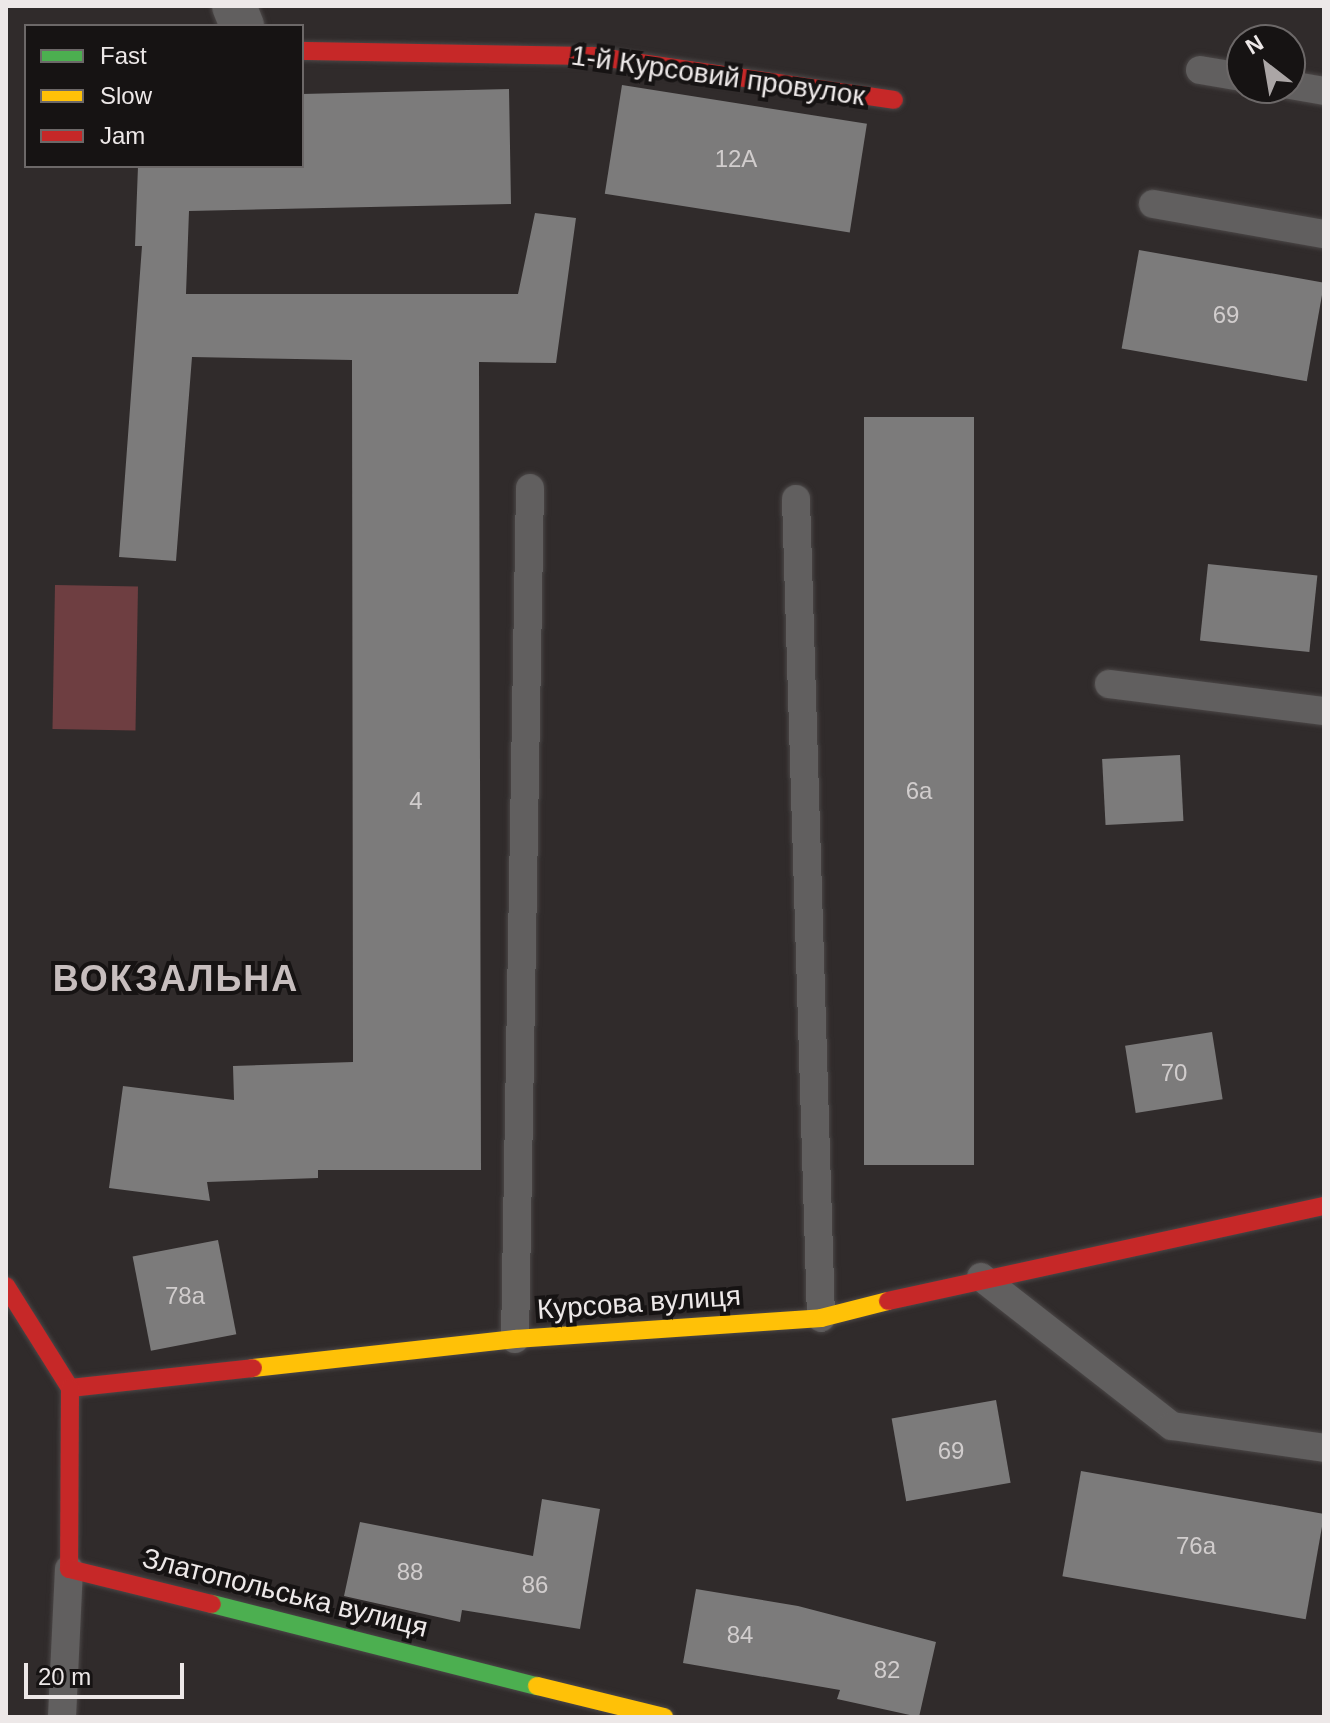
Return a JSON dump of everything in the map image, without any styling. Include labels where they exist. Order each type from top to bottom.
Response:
[{"type":"street","name":"1-й Курсовий провулок","points":[[304,51],[593,56],[894,100]]},
{"type":"street","name":"Курсова вулиця","points":[[70,1388],[515,1339],[821,1318],[981,1277],[1324,1206]]},
{"type":"street","points":[[6,1286],[70,1388],[69,1569]]},
{"type":"street","name":"Златопольська вулиця","points":[[69,1569],[664,1717]]},
{"type":"lane","points":[[1200,70],[1226,74]]},
{"type":"lane","points":[[1153,204],[1324,234]]},
{"type":"lane","points":[[515,1339],[530,488]]},
{"type":"lane","points":[[796,499],[821,1318]]},
{"type":"lane","points":[[1109,684],[1324,711]]},
{"type":"lane","points":[[981,1277],[1172,1426],[1324,1448]]},
{"type":"lane","points":[[62,1717],[69,1569]]},
{"type":"shaded area","points":[[55,585],[138,586],[135,730],[52,729]]},
{"type":"building","points":[[622,85],[867,124],[850,232],[605,194]]},
{"type":"building","points":[[509,89],[511,204],[189,211],[186,294],[518,294],[535,213],[576,218],[556,363],[479,362],[481,1170],[318,1170],[318,1178],[207,1182],[210,1201],[109,1188],[123,1086],[234,1100],[233,1066],[353,1062],[352,360],[192,357],[176,561],[119,557],[142,246],[135,246],[138,168],[304,168],[304,94]]},
{"type":"building","points":[[1139,250],[1324,283],[1307,381],[1122,348]]},
{"type":"building","points":[[864,417],[974,417],[974,1165],[864,1165]]},
{"type":"building","points":[[1208,564],[1317,575],[1309,652],[1200,641]]},
{"type":"building","points":[[1180,755],[1183,821],[1106,825],[1102,759]]},
{"type":"building","points":[[1212,1032],[1223,1099],[1136,1113],[1125,1046]]},
{"type":"building","points":[[218,1240],[236,1334],[151,1351],[133,1257]]},
{"type":"building","points":[[996,1400],[1011,1483],[906,1501],[892,1418]]},
{"type":"building","points":[[1081,1471],[1324,1514],[1306,1619],[1062,1576]]},
{"type":"building","points":[[542,1499],[600,1509],[580,1629],[462,1610],[460,1622],[344,1596],[360,1522],[533,1556]]},
{"type":"building","points":[[696,1589],[798,1606],[936,1642],[919,1717],[837,1699],[840,1690],[683,1663]]},
{"type":"traffic: fast","points":[[212,1604],[537,1686]]},
{"type":"traffic: slow","points":[[253,1368],[515,1339],[821,1318],[888,1301]]},
{"type":"traffic: slow","points":[[537,1686],[664,1717]]},
{"type":"traffic: jam","points":[[304,51],[593,56],[894,100]]},
{"type":"traffic: jam","points":[[888,1301],[1324,1206]]},
{"type":"traffic: jam","points":[[6,1286],[70,1388],[253,1368]]},
{"type":"traffic: jam","points":[[70,1388],[69,1569],[212,1604]]},
{"type":"district","name":"ВОКЗАЛЬНА","points":[[176,979]]}]
